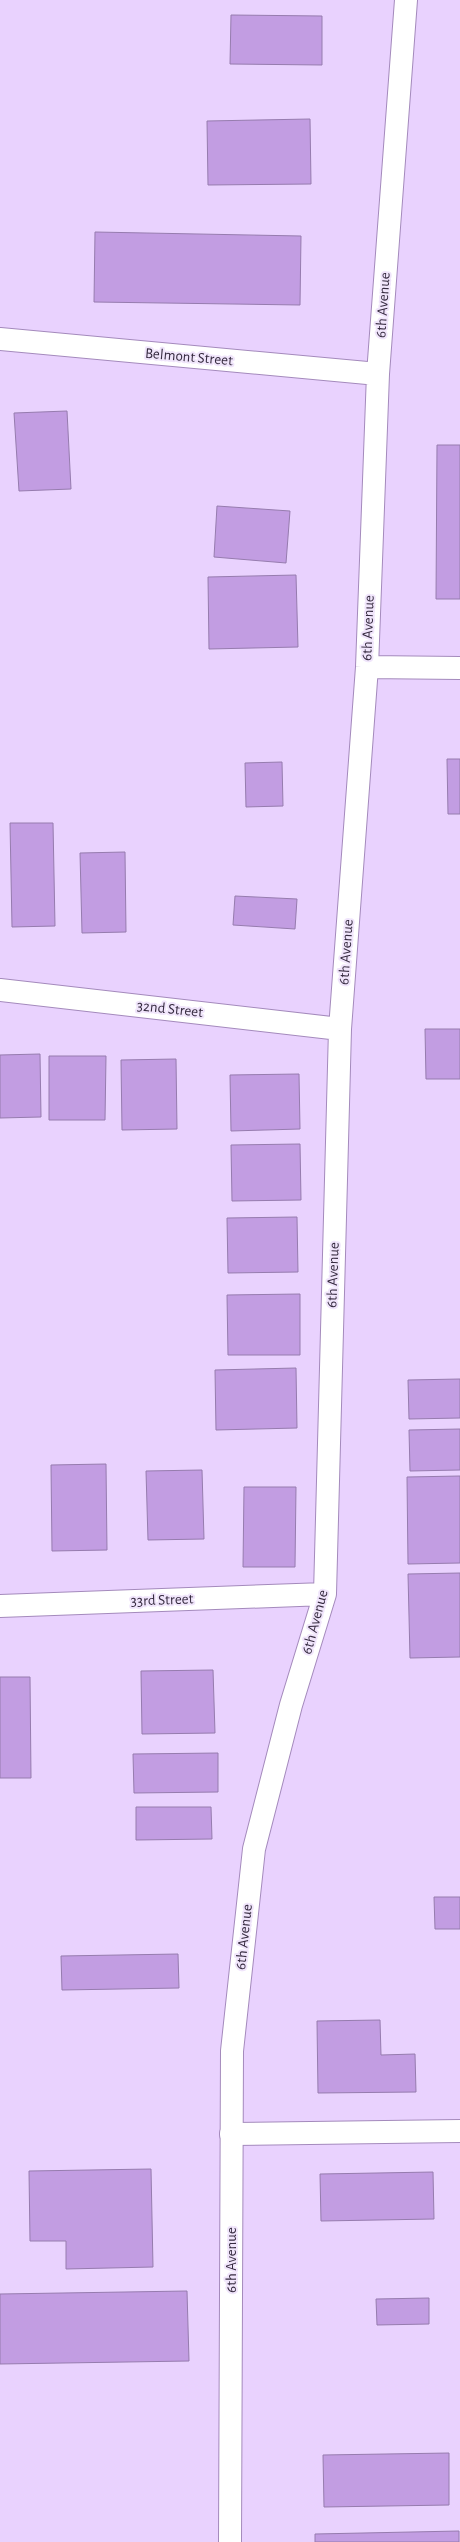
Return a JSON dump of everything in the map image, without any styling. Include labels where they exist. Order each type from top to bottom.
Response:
[{"type":"street","name":"6th Avenue","points":[[230,2542],[232,2051],[254,1849],[291,1705],[325,1594],[340,1029],[367,667],[378,374],[406,0]]},
{"type":"street","name":"Belmont Street","points":[[0,339],[378,374]]},
{"type":"street","points":[[367,667],[460,668]]},
{"type":"street","name":"32nd Street","points":[[0,990],[340,1029]]},
{"type":"street","name":"33rd Street","points":[[0,1606],[325,1594]]},
{"type":"street","points":[[231,2134],[460,2131]]},
{"type":"building","points":[[231,15],[322,16],[322,65],[230,64]]},
{"type":"building","points":[[310,119],[311,184],[208,185],[207,121]]},
{"type":"building","points":[[95,232],[301,236],[300,305],[94,302]]},
{"type":"building","points":[[67,411],[71,489],[19,491],[14,413]]},
{"type":"building","points":[[437,445],[460,445],[460,599],[436,599]]},
{"type":"building","points":[[217,506],[290,511],[286,563],[214,557]]},
{"type":"building","points":[[296,575],[298,647],[209,649],[208,577]]},
{"type":"building","points":[[447,759],[460,759],[460,814],[448,814]]},
{"type":"building","points":[[282,762],[283,806],[246,807],[245,763]]},
{"type":"building","points":[[10,823],[53,823],[55,926],[12,927]]},
{"type":"building","points":[[125,852],[126,932],[82,933],[80,853]]},
{"type":"building","points":[[235,896],[297,899],[295,929],[233,925]]},
{"type":"building","points":[[425,1029],[460,1029],[460,1079],[426,1079]]},
{"type":"building","points":[[40,1054],[41,1117],[0,1118],[0,1055]]},
{"type":"building","points":[[49,1056],[106,1056],[105,1120],[49,1120]]},
{"type":"building","points":[[176,1059],[177,1129],[122,1130],[121,1060]]},
{"type":"building","points":[[299,1074],[300,1129],[231,1131],[230,1075]]},
{"type":"building","points":[[300,1144],[301,1200],[232,1201],[231,1145]]},
{"type":"building","points":[[297,1217],[298,1272],[228,1273],[227,1218]]},
{"type":"building","points":[[300,1294],[300,1355],[228,1355],[227,1295]]},
{"type":"building","points":[[296,1368],[297,1428],[216,1430],[215,1370]]},
{"type":"building","points":[[460,1379],[460,1418],[409,1419],[408,1380]]},
{"type":"building","points":[[460,1429],[460,1470],[410,1471],[409,1430]]},
{"type":"building","points":[[106,1464],[107,1550],[52,1551],[51,1465]]},
{"type":"building","points":[[202,1470],[204,1539],[148,1540],[146,1471]]},
{"type":"building","points":[[460,1476],[460,1563],[408,1564],[407,1477]]},
{"type":"building","points":[[244,1487],[296,1487],[295,1567],[243,1567]]},
{"type":"building","points":[[460,1573],[460,1657],[410,1658],[408,1574]]},
{"type":"building","points":[[213,1670],[215,1733],[142,1734],[141,1671]]},
{"type":"building","points":[[0,1677],[30,1677],[31,1778],[0,1778]]},
{"type":"building","points":[[218,1753],[218,1792],[134,1793],[133,1754]]},
{"type":"building","points":[[136,1807],[211,1807],[212,1839],[136,1840]]},
{"type":"building","points":[[434,1897],[460,1897],[460,1929],[435,1929]]},
{"type":"building","points":[[178,1954],[179,1988],[62,1990],[61,1956]]},
{"type":"building","points":[[380,2020],[381,2055],[415,2054],[416,2092],[318,2093],[317,2021]]},
{"type":"building","points":[[151,2169],[153,2267],[66,2269],[66,2241],[30,2241],[29,2171]]},
{"type":"building","points":[[433,2172],[434,2219],[321,2221],[320,2174]]},
{"type":"building","points":[[187,2291],[189,2361],[0,2364],[0,2294]]},
{"type":"building","points":[[429,2298],[429,2324],[377,2325],[376,2299]]},
{"type":"building","points":[[449,2453],[449,2505],[324,2507],[323,2455]]},
{"type":"building","points":[[459,2531],[459,2542],[315,2542],[315,2534]]}]
